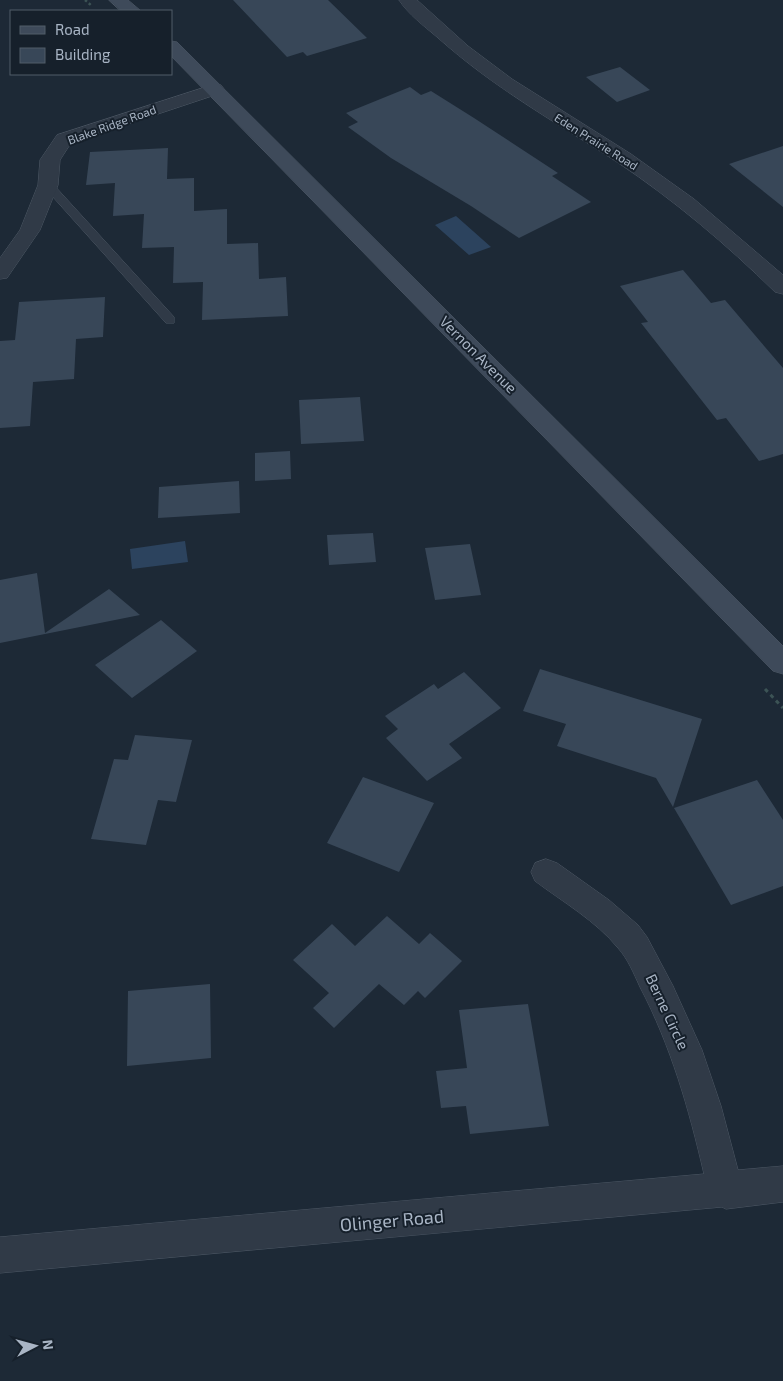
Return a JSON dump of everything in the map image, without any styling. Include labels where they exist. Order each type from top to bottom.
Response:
[{"type":"main road","points":[[117,0],[131,10]]},
{"type":"main road","name":"Vernon Avenue","points":[[172,47],[778,651]]},
{"type":"street","name":"Eden Prairie Road","points":[[406,0],[486,69],[522,95],[667,188],[742,247],[783,287]]},
{"type":"street","name":"Blake Ridge Road","points":[[0,273],[30,230],[48,185],[50,160],[64,139],[215,89]]},
{"type":"street","name":"Berne Circle","points":[[546,872],[590,904],[628,936],[656,985],[686,1051],[708,1114],[726,1191]]},
{"type":"street","name":"Olinger Road","points":[[0,1255],[726,1191],[783,1184]]},
{"type":"lane","points":[[48,185],[170,320]]},
{"type":"water","points":[[456,216],[491,247],[469,255],[435,225]]},
{"type":"water","points":[[185,541],[188,562],[132,569],[130,549]]},
{"type":"building","points":[[233,0],[328,0],[367,38],[307,56],[303,52],[287,57]]},
{"type":"building","points":[[620,67],[650,90],[617,102],[586,77]]},
{"type":"building","points":[[410,87],[421,95],[431,91],[474,118],[558,173],[552,176],[591,202],[519,238],[471,206],[391,158],[348,127],[358,122],[346,113]]},
{"type":"building","points":[[783,146],[783,207],[729,164]]},
{"type":"building","points":[[168,148],[167,179],[194,178],[194,211],[227,209],[227,244],[258,243],[259,279],[286,277],[288,316],[202,320],[203,282],[173,283],[174,247],[142,248],[144,214],[113,216],[115,183],[86,185],[90,152]]},
{"type":"building","points":[[683,270],[711,303],[725,300],[783,368],[783,454],[759,461],[726,418],[717,420],[641,323],[648,322],[620,286]]},
{"type":"building","points":[[105,297],[103,337],[76,339],[74,379],[33,382],[30,426],[0,428],[0,341],[15,340],[19,302]]},
{"type":"building","points":[[360,397],[364,441],[301,444],[299,400]]},
{"type":"building","points":[[290,451],[291,479],[255,481],[255,453]]},
{"type":"building","points":[[239,481],[240,513],[158,518],[159,487]]},
{"type":"building","points":[[373,533],[376,562],[329,565],[327,535]]},
{"type":"building","points":[[470,544],[481,595],[435,600],[425,548]]},
{"type":"building","points":[[37,573],[45,633],[109,589],[140,615],[0,643],[0,580]]},
{"type":"building","points":[[161,620],[197,651],[132,698],[95,665]]},
{"type":"building","points":[[540,669],[702,719],[673,807],[656,778],[557,746],[566,724],[523,711]]},
{"type":"building","points":[[464,672],[501,708],[449,744],[462,758],[427,781],[386,738],[398,729],[385,716],[434,684],[438,689]]},
{"type":"building","points":[[135,735],[192,740],[176,802],[158,800],[146,845],[91,839],[114,759],[128,760]]},
{"type":"building","points":[[363,777],[434,803],[399,872],[327,843]]},
{"type":"building","points":[[757,780],[783,820],[783,886],[731,905],[674,808]]},
{"type":"building","points":[[387,916],[419,944],[430,933],[462,961],[425,998],[418,991],[404,1005],[379,984],[334,1028],[313,1008],[329,993],[293,960],[332,924],[355,946]]},
{"type":"building","points":[[210,984],[211,1058],[127,1066],[128,991]]},
{"type":"building","points":[[528,1004],[549,1126],[470,1134],[466,1106],[441,1108],[436,1071],[467,1068],[459,1010]]}]
